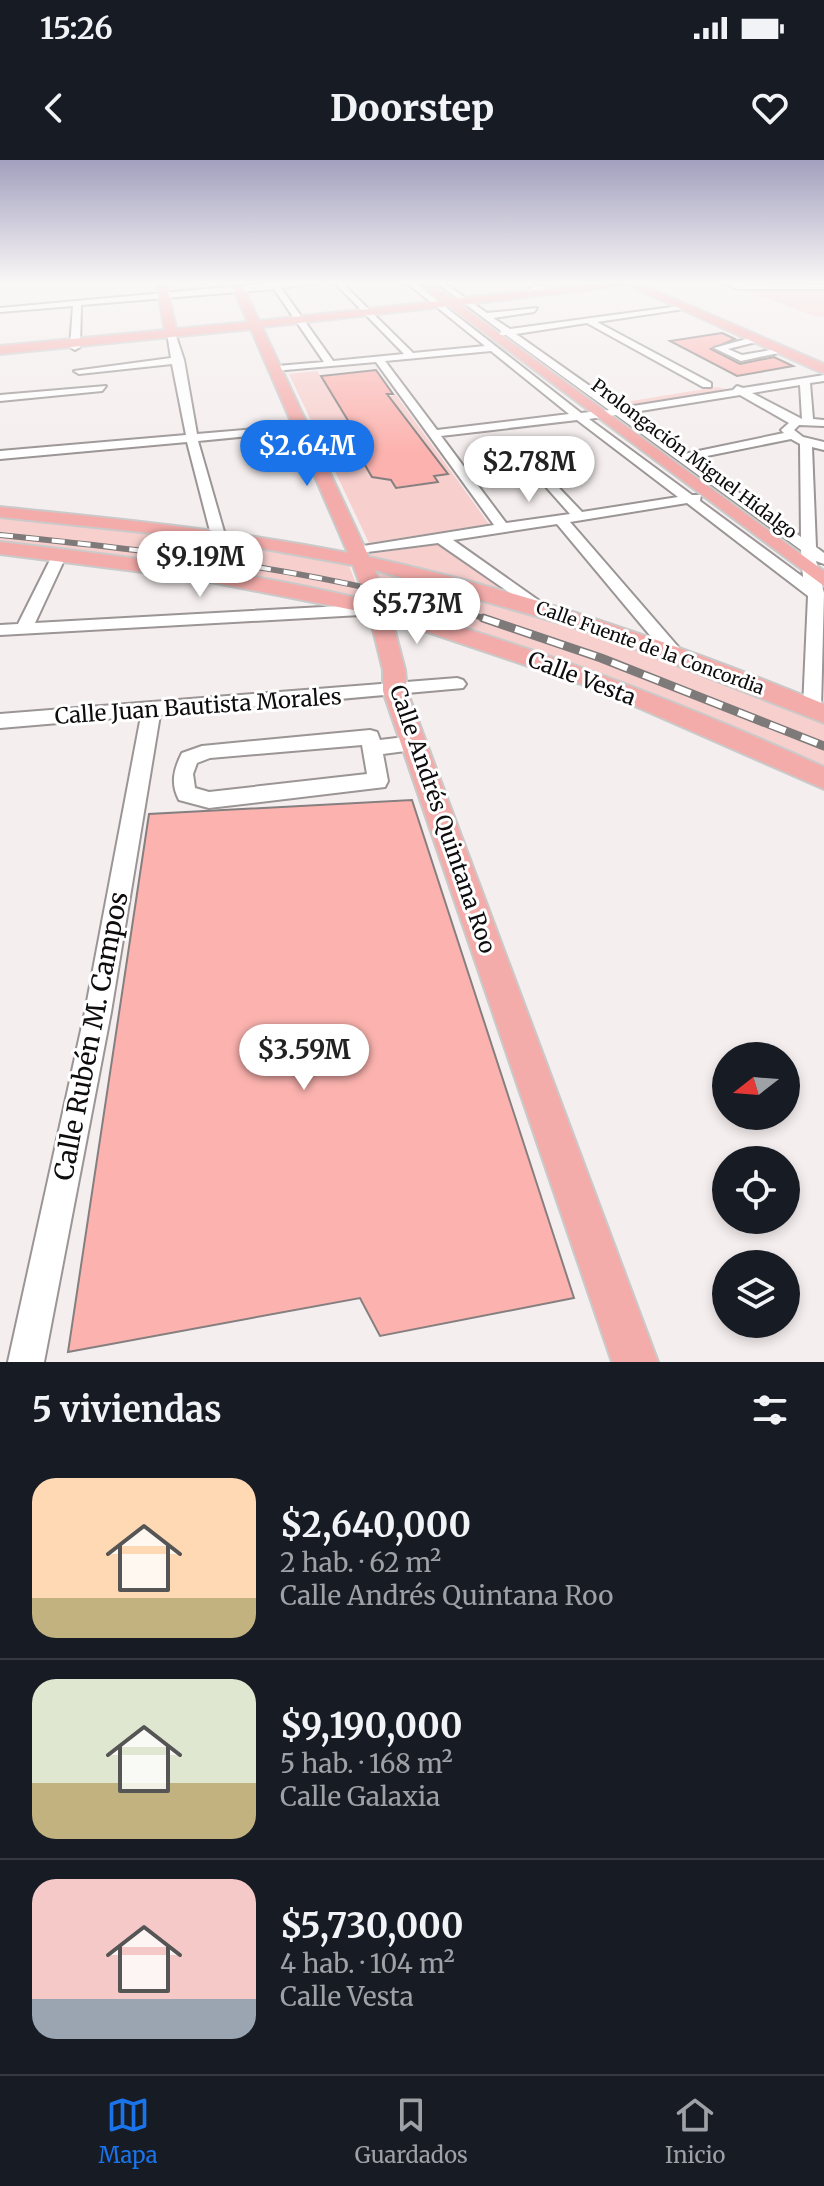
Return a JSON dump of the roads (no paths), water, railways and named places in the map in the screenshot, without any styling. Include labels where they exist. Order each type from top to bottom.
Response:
[{"type":"main road","points":[[0,352],[132,339]]},
{"type":"main road","name":"Calle Andrés Quintana Roo","points":[[261,339],[360,556],[394,670],[395,691],[635,1362]]},
{"type":"main road","name":"Prolongación Miguel Hidalgo","points":[[500,339],[585,411],[708,495],[809,570]]},
{"type":"main road","points":[[757,339],[823,370]]},
{"type":"main road","points":[[759,339],[823,370]]},
{"type":"main road","name":"Calle Fuente de la Concordia","points":[[0,512],[218,535],[360,556],[539,608],[674,653],[818,711]]},
{"type":"main road","name":"Calle Vesta","points":[[0,548],[124,560],[251,581],[378,609],[530,658],[627,695],[824,779]]},
{"type":"street","points":[[75,339],[75,345]]},
{"type":"street","points":[[173,339],[192,438],[218,535]]},
{"type":"street","points":[[313,339],[330,364]]},
{"type":"street","points":[[394,339],[410,355]]},
{"type":"street","points":[[277,369],[410,355],[492,339]]},
{"type":"street","points":[[499,339],[689,500],[822,591]]},
{"type":"street","name":"Prolongación Miguel Hidalgo","points":[[499,339],[585,411],[617,412],[824,560]]},
{"type":"street","points":[[622,339],[707,385]]},
{"type":"street","points":[[757,339],[719,348],[741,358],[783,351]]},
{"type":"street","points":[[378,358],[502,527]]},
{"type":"street","points":[[79,371],[179,360]]},
{"type":"street","points":[[617,412],[805,381],[823,370]]},
{"type":"street","points":[[432,434],[585,411],[723,382],[823,370]]},
{"type":"street","points":[[823,370],[824,390]]},
{"type":"street","points":[[802,421],[805,381]]},
{"type":"street","points":[[723,382],[802,421],[824,423]]},
{"type":"street","points":[[0,398],[102,388]]},
{"type":"street","points":[[792,435],[788,426],[802,421]]},
{"type":"street","points":[[0,455],[301,428]]},
{"type":"street","points":[[680,458],[792,435],[824,446]]},
{"type":"street","points":[[806,442],[809,570],[822,591],[818,711]]},
{"type":"street","points":[[519,450],[579,516]]},
{"type":"street","points":[[360,556],[502,527],[708,495]]},
{"type":"street","points":[[776,525],[824,512]]},
{"type":"street","points":[[560,519],[674,653]]},
{"type":"street","points":[[441,538],[539,608]]},
{"type":"street","points":[[24,629],[60,554]]},
{"type":"street","points":[[0,630],[378,609]]},
{"type":"street","name":"Calle Juan Bautista Morales","points":[[2,725],[457,684]]},
{"type":"street","name":"Calle Rubén M. Campos","points":[[26,1362],[98,1012],[151,710]]},
{"type":"street","points":[[370,737],[372,748],[378,781],[209,800],[186,794],[183,774],[189,758],[209,751],[370,737]]},
{"type":"street","points":[[372,748],[413,743]]},
{"type":"railway","points":[[0,535],[186,556],[308,576],[369,588],[483,618]]},
{"type":"railway","points":[[483,618],[490,620]]},
{"type":"railway","points":[[483,618],[601,658],[824,746]]}]
